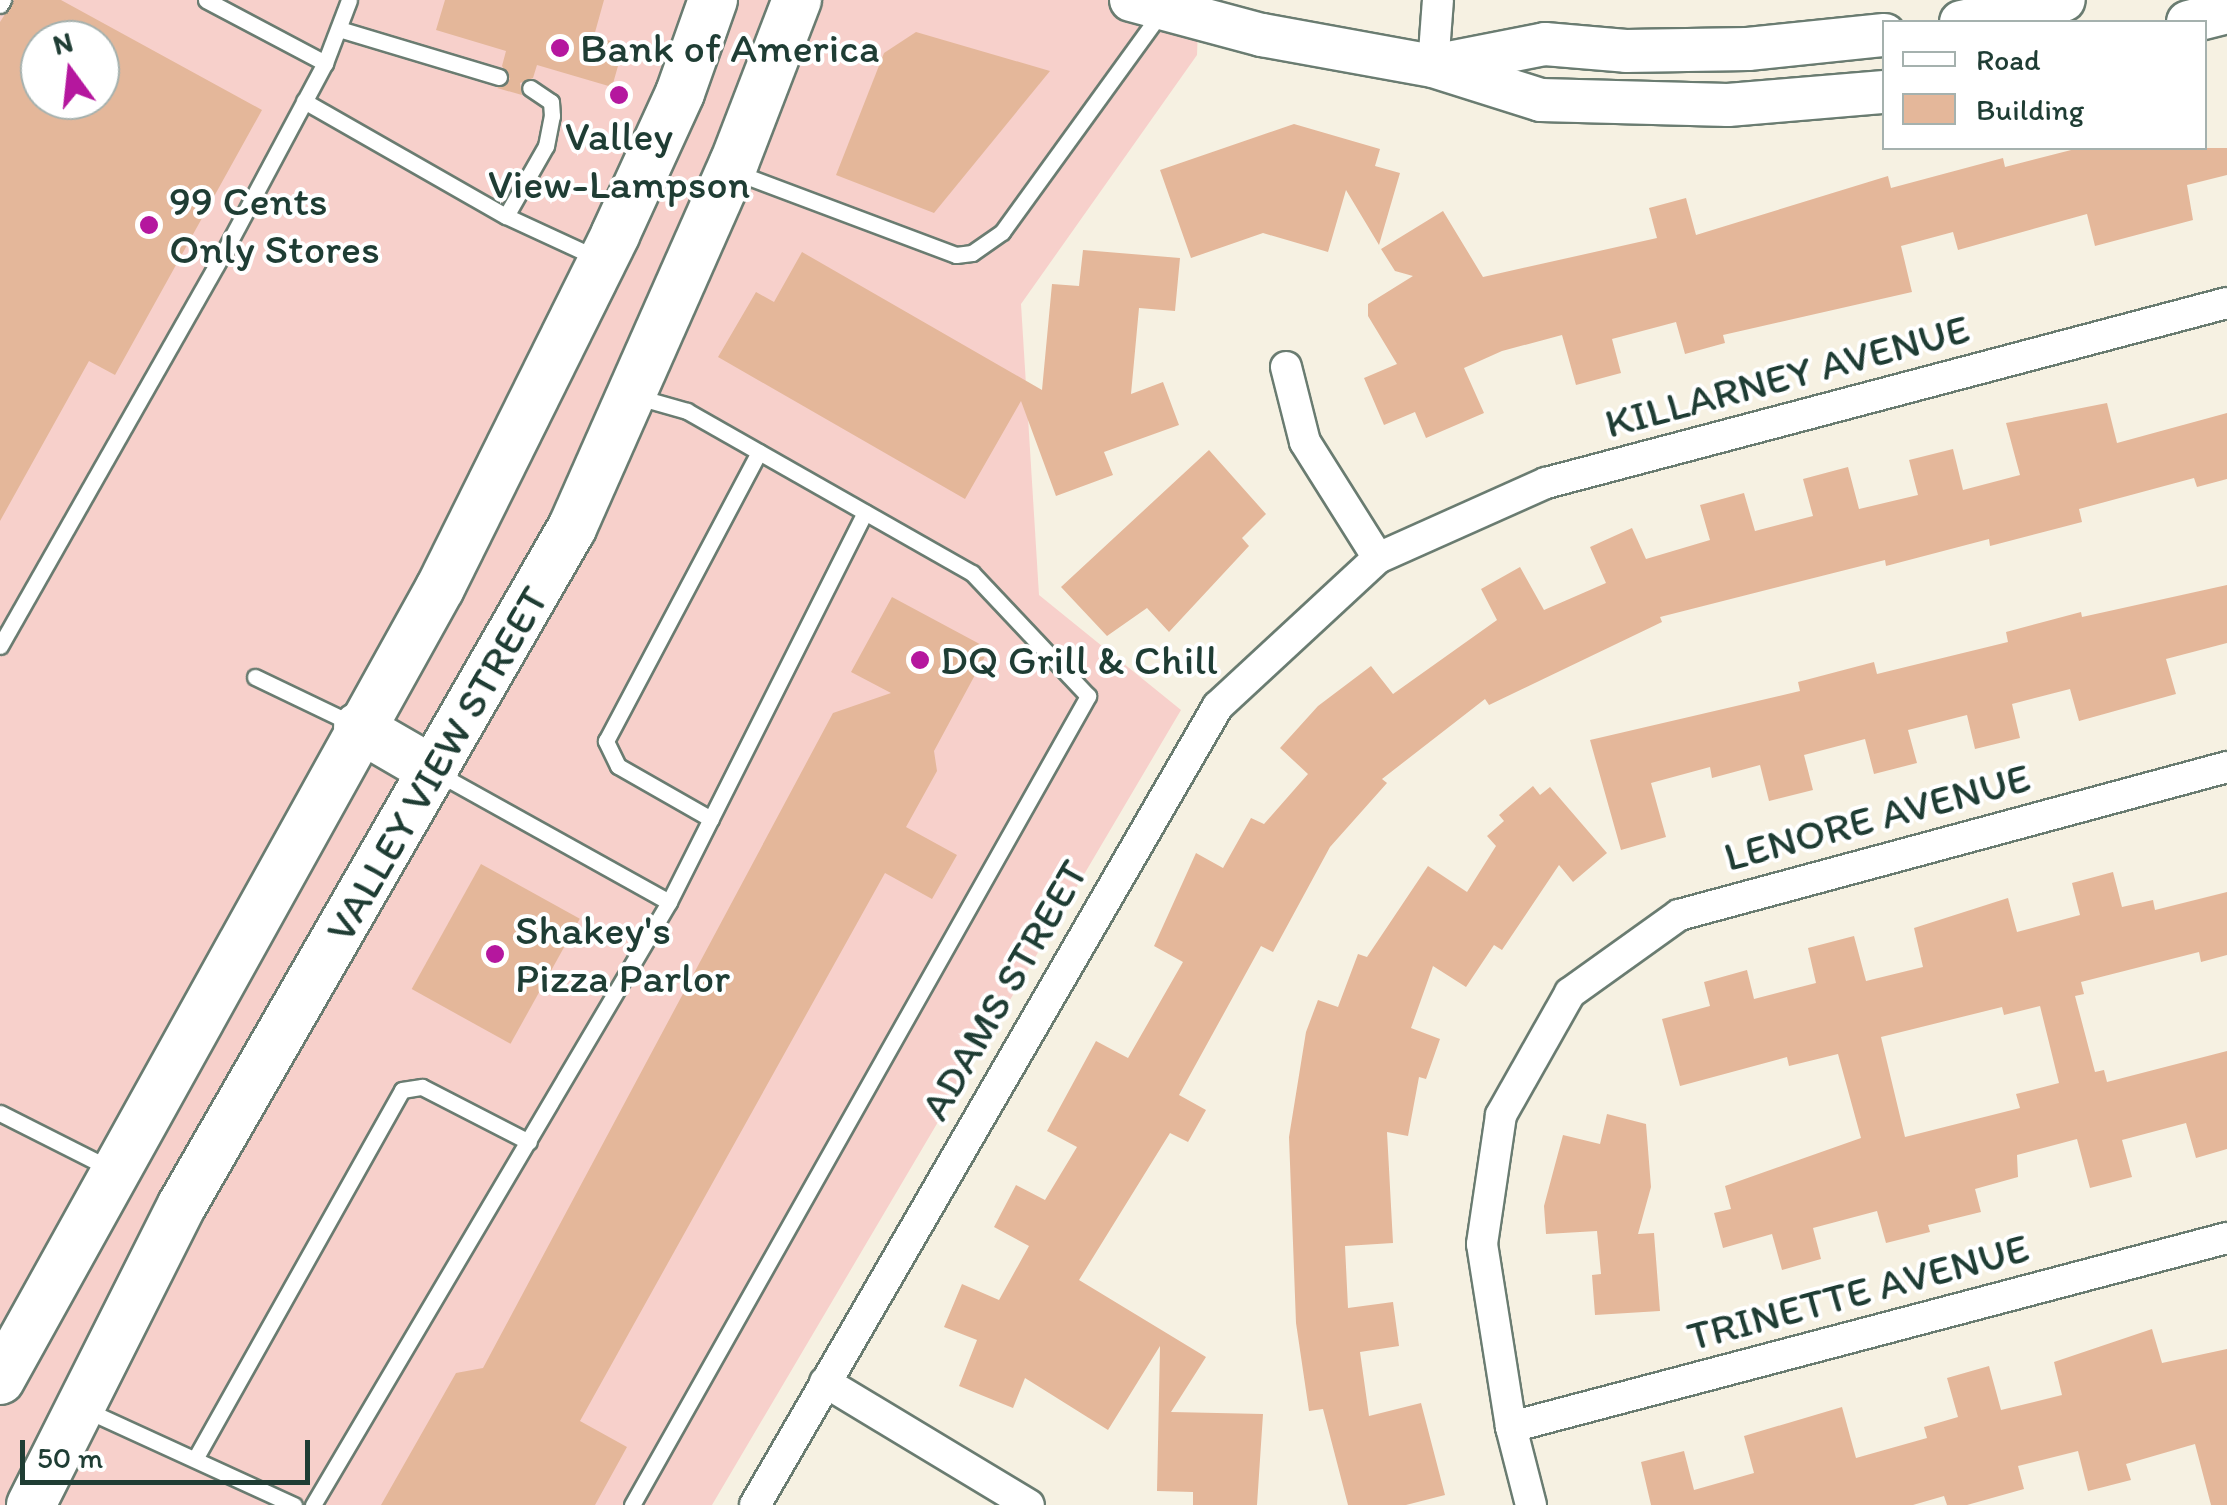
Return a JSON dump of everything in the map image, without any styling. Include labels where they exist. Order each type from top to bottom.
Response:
[{"type":"main road","name":"VALLEY VIEW STREET","points":[[3,1368],[358,727],[440,588],[603,261],[680,93],[713,0]]},
{"type":"main road","name":"VALLEY VIEW STREET","points":[[30,1505],[182,1205],[572,528],[634,396],[731,170],[797,0]]},
{"type":"main road","points":[[1970,20],[2064,0]]},
{"type":"main road","points":[[1146,5],[1433,66],[1541,100],[1728,105],[1882,92]]},
{"type":"main road","points":[[2196,20],[2227,12]]},
{"type":"main road","points":[[1433,66],[1545,44],[1626,52],[1748,50],[1882,35]]},
{"type":"main road","points":[[358,727],[434,771]]},
{"type":"street","points":[[1433,66],[1438,0]]},
{"type":"street","name":"KILLARNEY AVENUE","points":[[1378,558],[1546,483],[2227,303]]},
{"type":"street","points":[[1286,367],[1305,442],[1378,558]]},
{"type":"street","name":"ADAMS STREET","points":[[754,1505],[1218,706],[1378,558]]},
{"type":"street","name":"LENORE AVENUE","points":[[1511,1428],[1482,1244],[1502,1115],[1570,993],[1679,914],[2227,767]]},
{"type":"street","name":"TRINETTE AVENUE","points":[[1511,1428],[2227,1238]]},
{"type":"street","points":[[825,1382],[1030,1505]]},
{"type":"street","points":[[1511,1428],[1531,1505]]},
{"type":"lane","points":[[206,0],[324,63]]},
{"type":"lane","points":[[0,646],[304,101],[340,29],[349,0]]},
{"type":"lane","points":[[731,170],[956,255],[972,253],[1002,232],[1146,5]]},
{"type":"lane","points":[[340,29],[499,78]]},
{"type":"lane","points":[[506,216],[546,146],[552,116],[551,102],[530,88]]},
{"type":"lane","points":[[304,101],[506,216],[603,261]]},
{"type":"lane","points":[[632,1505],[1088,696],[972,573],[687,411],[634,396]]},
{"type":"lane","points":[[711,819],[618,766],[606,741],[759,452]]},
{"type":"lane","points":[[314,1505],[669,902],[865,512]]},
{"type":"lane","points":[[255,677],[358,727]]},
{"type":"lane","points":[[434,771],[669,902]]},
{"type":"lane","points":[[194,1459],[402,1090],[422,1087],[529,1142]]},
{"type":"lane","points":[[0,1113],[115,1170]]},
{"type":"lane","points":[[80,1407],[294,1505]]},
{"type":"shaded area","points":[[0,0],[1199,0],[1197,55],[1021,304],[1039,595],[1181,710],[712,1505],[0,1505]]},
{"type":"building","points":[[14,0],[61,0],[98,20],[20,20],[20,120],[120,120],[120,32],[262,110],[115,375],[89,361],[0,521],[0,22]]},
{"type":"building","name":"Bank of America","points":[[445,0],[604,0],[594,36],[624,45],[612,87],[537,65],[533,78],[520,83],[522,95],[497,88],[510,79],[502,66],[506,51],[436,30]]},
{"type":"building","points":[[916,32],[1050,71],[934,213],[836,175],[884,53]]},
{"type":"building","points":[[1294,124],[1380,149],[1375,166],[1400,173],[1379,245],[1346,190],[1328,252],[1263,233],[1191,258],[1160,170]]},
{"type":"building","points":[[2227,148],[2227,175],[2187,185],[2193,220],[2095,246],[2087,214],[1958,250],[1953,232],[1901,246],[1912,292],[1723,335],[1725,343],[1685,354],[1676,322],[1612,339],[1621,373],[1576,385],[1562,335],[1502,351],[1464,368],[1484,413],[1426,438],[1415,412],[1384,425],[1364,378],[1397,364],[1368,316],[1368,304],[1413,276],[1395,271],[1381,249],[1443,211],[1483,277],[1657,238],[1649,208],[1686,198],[1696,235],[1888,176],[1891,188],[2003,158],[2005,167],[2071,150]]},
{"type":"building","points":[[1083,250],[1180,258],[1175,311],[1139,308],[1131,394],[1163,382],[1179,425],[1104,452],[1113,475],[1056,496],[1021,401],[965,499],[718,357],[756,292],[774,302],[802,252],[1042,390],[1052,284],[1079,286]]},
{"type":"building","points":[[2107,403],[2117,443],[2227,413],[2227,479],[2197,487],[2194,478],[2079,509],[2082,522],[1990,546],[1989,539],[1886,566],[1885,560],[1660,617],[1662,622],[1489,705],[1485,699],[1382,779],[1387,783],[1330,847],[1273,952],[1261,946],[1179,1095],[1206,1110],[1188,1142],[1170,1133],[1079,1280],[1206,1357],[1171,1412],[1263,1414],[1257,1505],[1193,1505],[1193,1492],[1157,1491],[1160,1346],[1108,1430],[1025,1378],[1013,1408],[959,1386],[977,1340],[944,1327],[962,1284],[999,1300],[1029,1246],[994,1227],[1016,1185],[1045,1200],[1077,1147],[1047,1131],[1096,1041],[1128,1058],[1183,962],[1154,946],[1196,853],[1223,868],[1251,818],[1264,824],[1308,774],[1280,748],[1318,706],[1371,666],[1393,694],[1497,620],[1481,589],[1520,567],[1544,610],[1606,583],[1590,547],[1632,528],[1646,559],[1710,540],[1700,505],[1744,493],[1755,531],[1813,516],[1803,479],[1848,467],[1859,509],[1918,495],[1909,460],[1953,449],[1963,490],[2020,475],[2006,423]]},
{"type":"building","points":[[1209,450],[1266,514],[1242,538],[1249,546],[1169,632],[1147,608],[1107,636],[1061,587]]},
{"type":"building","points":[[2227,585],[2227,643],[2166,659],[2176,694],[2079,721],[2070,689],[2012,704],[2020,738],[1975,749],[1967,715],[1908,730],[1917,763],[1874,774],[1865,739],[1804,755],[1813,790],[1769,801],[1760,765],[1712,778],[1710,767],[1651,783],[1666,837],[1621,850],[1590,740],[1800,691],[1798,682],[1874,662],[1877,674],[2008,642],[2006,632],[2081,612],[2082,617]]},
{"type":"building","points":[[892,597],[989,649],[934,751],[937,771],[906,827],[957,855],[932,899],[885,873],[580,1421],[627,1447],[595,1505],[381,1505],[456,1373],[483,1368],[833,713],[891,693],[851,672]]},
{"type":"building","points":[[1533,786],[1540,795],[1550,787],[1607,853],[1573,882],[1559,865],[1502,950],[1494,945],[1466,987],[1433,966],[1411,1028],[1440,1039],[1426,1079],[1419,1077],[1408,1136],[1387,1132],[1393,1243],[1345,1246],[1348,1308],[1393,1302],[1399,1346],[1360,1352],[1369,1416],[1421,1403],[1445,1495],[1406,1505],[1348,1505],[1323,1409],[1309,1411],[1296,1323],[1289,1137],[1306,1032],[1318,1000],[1338,1007],[1358,954],[1367,957],[1428,866],[1467,892],[1496,846],[1487,836],[1504,821],[1499,815]]},
{"type":"building","name":"Shakey's Pizza Parlor","points":[[481,864],[580,919],[511,1044],[412,989]]},
{"type":"building","points":[[2113,872],[2122,907],[2153,900],[2155,910],[2227,892],[2227,955],[2201,962],[2199,952],[2081,982],[2084,994],[2075,996],[2095,1072],[2104,1070],[2107,1082],[2227,1051],[2227,1149],[2196,1158],[2186,1123],[2122,1140],[2132,1177],[2090,1188],[2077,1139],[2017,1155],[2018,1177],[1975,1189],[1981,1212],[1928,1225],[1930,1232],[1886,1243],[1877,1211],[1813,1228],[1821,1259],[1782,1270],[1772,1234],[1723,1248],[1714,1213],[1731,1209],[1725,1186],[1861,1138],[1838,1054],[1789,1066],[1787,1057],[1680,1086],[1662,1019],[1710,1006],[1704,982],[1747,970],[1754,999],[1816,983],[1808,948],[1854,936],[1866,981],[1923,967],[1914,928],[2008,898],[2017,932],[2080,915],[2072,883]],"holes":[[[2040,1006],[2059,1083],[2016,1094],[2020,1108],[1905,1137],[1881,1037],[2002,1007],[2004,1015]]]},
{"type":"building","points":[[1607,1114],[1646,1124],[1651,1187],[1638,1234],[1654,1233],[1660,1311],[1595,1315],[1592,1275],[1601,1274],[1597,1231],[1546,1234],[1544,1206],[1563,1135],[1600,1144]]},
{"type":"building","points":[[2152,1329],[2162,1363],[2227,1349],[2227,1505],[2211,1505],[2195,1444],[2126,1464],[2131,1480],[2088,1491],[2078,1451],[2018,1466],[2024,1489],[1967,1505],[1947,1505],[1944,1496],[1913,1505],[1651,1505],[1641,1462],[1684,1451],[1694,1490],[1754,1473],[1744,1436],[1842,1407],[1856,1458],[1927,1438],[1924,1427],[1958,1417],[1947,1378],[1989,1366],[2001,1410],[2062,1395],[2054,1362]]},
{"type":"place","name":"Bank of America","points":[[560,48]]},
{"type":"place","name":"Valley View-Lampson","points":[[619,95]]},
{"type":"place","name":"99 Cents Only Stores","points":[[149,225]]},
{"type":"place","name":"DQ Grill & Chill","points":[[920,660]]},
{"type":"place","name":"Shakey's Pizza Parlor","points":[[495,954]]}]
